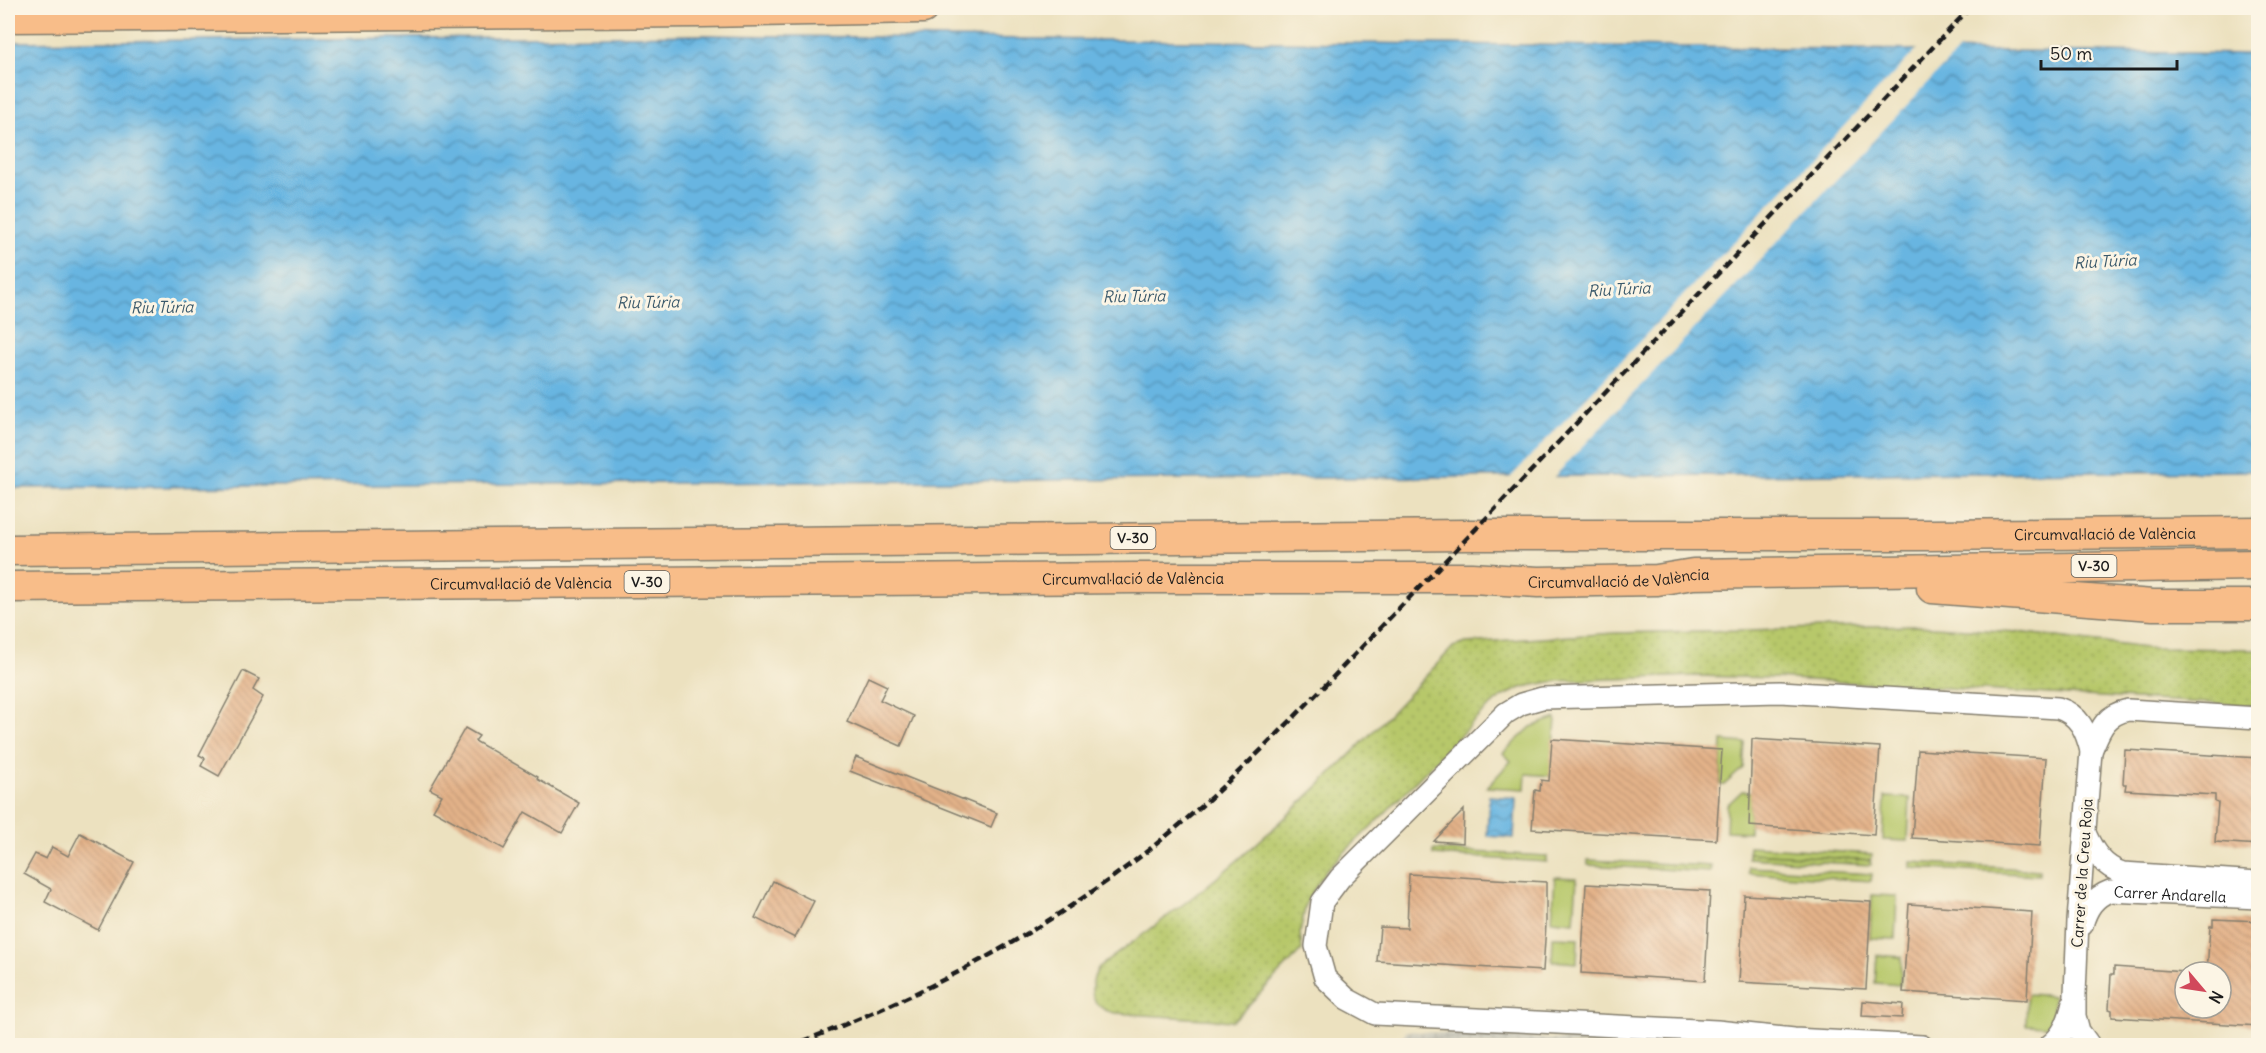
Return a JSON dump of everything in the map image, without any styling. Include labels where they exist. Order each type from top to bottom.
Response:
[{"type":"highway","points":[[8,17],[702,12],[923,8]]},
{"type":"highway","name":"Circumval·lació de València","points":[[8,550],[1466,535],[1942,535],[2259,532]]},
{"type":"highway","name":"Circumval·lació de València","points":[[8,587],[1134,578],[1472,578],[1538,582],[1658,580],[1693,574],[2259,565]]},
{"type":"highway","points":[[1658,580],[1694,589],[1940,588],[2153,605],[2259,605]]},
{"type":"street","points":[[1922,1046],[1794,1039],[1760,1034],[1375,1014],[1347,999],[1325,978],[1316,946],[1322,902],[1340,878],[1506,713],[1521,704],[1542,698],[1780,692],[2058,708],[2065,711],[2086,730],[2091,752]]},
{"type":"street","points":[[2091,752],[2102,726],[2110,716],[2128,710],[2259,718]]},
{"type":"street","name":"Carrer de la Creu Roja","points":[[2090,1046],[2079,1031],[2075,1016],[2075,994],[2091,752]]},
{"type":"street","points":[[2085,833],[2090,846],[2103,862]]},
{"type":"street","name":"Carrer Andarella","points":[[2103,862],[2115,866],[2140,862],[2259,868]]},
{"type":"street","name":"Carrer Andarella","points":[[2103,862],[2113,870],[2123,873],[2259,882]]},
{"type":"street","name":"Carrer Andarella","points":[[2077,939],[2084,916],[2092,901],[2100,894],[2110,891],[2259,898]]},
{"type":"street","name":"Carrer de la Creu Roja","points":[[2049,1046],[2062,1033],[2068,1022],[2075,994]]},
{"type":"street","points":[[1697,1031],[1724,1046]]},
{"type":"street","points":[[1755,1046],[1765,1041],[1794,1039]]},
{"type":"shaded area","points":[[1407,1031],[1651,1045],[1395,1045]]},
{"type":"green space","points":[[1916,626],[2018,632],[2146,648],[2258,649],[2258,706],[1774,678],[1697,676],[1556,681],[1523,687],[1502,697],[1482,713],[1325,871],[1306,903],[1300,933],[1302,950],[1233,1021],[1115,1013],[1100,1007],[1095,1002],[1092,989],[1099,967],[1195,895],[1286,817],[1399,705],[1453,647],[1466,643],[1616,633]]},
{"type":"green space","points":[[1556,718],[1552,776],[1526,774],[1525,789],[1487,787],[1511,761],[1503,753],[1531,727]]},
{"type":"green space","points":[[1722,741],[1745,743],[1743,768],[1724,785],[1720,785]]},
{"type":"green space","points":[[1742,791],[1751,792],[1749,832],[1726,831],[1727,805]]},
{"type":"green space","points":[[1885,797],[1910,798],[1908,841],[1883,840]]},
{"type":"green space","points":[[1749,846],[1872,854],[1871,860],[1748,853]]},
{"type":"green space","points":[[1433,850],[1547,856],[1547,862],[1433,855]]},
{"type":"green space","points":[[1748,853],[1871,860],[1871,865],[1748,858]]},
{"type":"green space","points":[[1588,860],[1711,866],[1710,872],[1588,865]]},
{"type":"green space","points":[[1911,862],[2039,870],[2039,875],[1911,868]]},
{"type":"green space","points":[[1749,867],[1872,874],[1871,881],[1749,873]]},
{"type":"green space","points":[[1555,877],[1577,878],[1574,922],[1552,920]]},
{"type":"green space","points":[[1872,895],[1897,896],[1895,939],[1870,938]]},
{"type":"green space","points":[[1553,937],[1578,938],[1577,963],[1552,961]]},
{"type":"green space","points":[[1877,955],[1902,957],[1900,985],[1875,983]]},
{"type":"green space","points":[[2027,994],[2054,996],[2052,1016],[2047,1026],[2026,1025]]},
{"type":"water","name":"Riu Túria","points":[[703,35],[2258,54],[2258,471],[8,488],[8,42]]},
{"type":"water","points":[[1489,796],[1516,798],[1514,838],[1487,836]]},
{"type":"pier","points":[[1919,47],[1962,47],[1551,480],[1508,480]]},
{"type":"building","points":[[243,671],[259,679],[253,690],[263,697],[219,776],[201,766],[205,758],[199,755]]},
{"type":"building","points":[[868,677],[887,686],[880,700],[914,716],[901,746],[847,722]]},
{"type":"building","points":[[465,728],[479,736],[475,741],[579,803],[562,833],[525,812],[504,849],[433,810],[442,795],[430,789]]},
{"type":"building","points":[[1552,739],[1722,750],[1716,840],[1532,829],[1535,790],[1540,791],[1541,780],[1549,781]]},
{"type":"building","points":[[1752,739],[1880,747],[1874,835],[1749,826]]},
{"type":"building","points":[[1918,750],[2046,758],[2040,846],[1912,838]]},
{"type":"building","points":[[2125,750],[2259,758],[2259,845],[2215,842],[2218,803],[2215,802],[2215,795],[2125,790],[2126,784],[2123,784]]},
{"type":"building","points":[[856,757],[997,813],[991,827],[850,771]]},
{"type":"building","points":[[1464,810],[1463,843],[1434,841]]},
{"type":"building","points":[[80,833],[134,862],[98,930],[45,902],[51,889],[24,874],[35,854],[46,859],[52,847],[68,856]]},
{"type":"building","points":[[1409,874],[1546,882],[1543,971],[1377,961],[1380,927],[1407,928]]},
{"type":"building","points":[[773,881],[814,901],[795,938],[755,918]]},
{"type":"building","points":[[1586,884],[1710,891],[1705,981],[1581,973]]},
{"type":"building","points":[[1744,895],[1871,902],[1866,989],[1739,982]]},
{"type":"building","points":[[1909,904],[2032,912],[2027,1000],[1903,992]]},
{"type":"building","points":[[2213,919],[2259,921],[2259,1026],[2112,1017],[2112,1010],[2109,1009],[2111,974],[2114,974],[2114,967],[2173,971],[2173,1020],[2233,1020],[2233,960],[2208,960],[2210,926],[2213,926]]},
{"type":"building","points":[[1863,1001],[1903,1004],[1902,1018],[1862,1016]]},
{"type":"railway","points":[[790,1046],[878,1011],[1003,948],[1121,871],[1216,793],[1275,737],[1510,493],[1970,8]]}]
